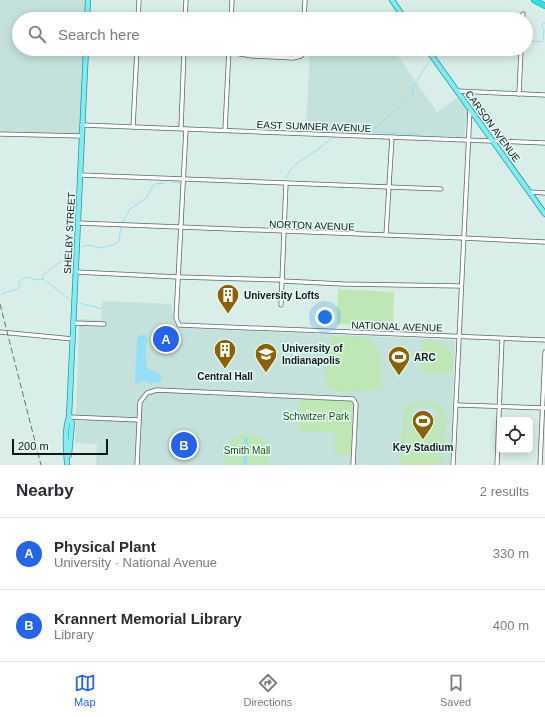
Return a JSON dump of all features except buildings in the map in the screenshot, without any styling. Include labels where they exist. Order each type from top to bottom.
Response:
[{"type":"highway","points":[[534,0],[545,6]]},
{"type":"main road","points":[[87,12],[88,0]]},
{"type":"main road","points":[[392,0],[400,12]]},
{"type":"main road","name":"SHELBY STREET","points":[[67,464],[66,439],[69,417],[74,323],[86,56]]},
{"type":"main road","name":"CARSON AVENUE","points":[[432,56],[545,214]]},
{"type":"street","points":[[138,12],[139,0]]},
{"type":"street","points":[[185,12],[186,0]]},
{"type":"street","points":[[231,12],[232,0]]},
{"type":"street","points":[[304,12],[305,0]]},
{"type":"street","points":[[133,127],[137,56]]},
{"type":"street","points":[[181,128],[184,56]]},
{"type":"street","points":[[225,130],[229,56]]},
{"type":"street","points":[[253,56],[300,56]]},
{"type":"street","points":[[519,94],[520,56]]},
{"type":"street","points":[[457,91],[545,95]]},
{"type":"street","points":[[453,465],[470,109]]},
{"type":"street","name":"EAST SUMNER AVENUE","points":[[82,125],[545,143]]},
{"type":"street","points":[[178,277],[186,129]]},
{"type":"street","points":[[0,134],[82,136]]},
{"type":"street","points":[[386,235],[392,137]]},
{"type":"street","points":[[80,175],[441,189]]},
{"type":"street","points":[[281,306],[286,183]]},
{"type":"street","points":[[529,192],[545,193]]},
{"type":"street","name":"NORTON AVENUE","points":[[78,223],[545,242]]},
{"type":"street","points":[[76,272],[282,280],[343,284],[461,286]]},
{"type":"street","name":"NATIONAL AVENUE","points":[[178,277],[176,318],[177,324],[182,326],[545,340]]},
{"type":"street","points":[[74,323],[104,324]]},
{"type":"street","points":[[0,332],[73,339]]},
{"type":"street","points":[[497,465],[502,339]]},
{"type":"street","points":[[540,465],[544,408],[545,352]]},
{"type":"street","points":[[136,465],[139,404],[141,399],[146,394],[154,390],[353,399],[356,404],[354,465]]},
{"type":"street","points":[[456,405],[544,408]]},
{"type":"street","points":[[69,417],[139,420]]},
{"type":"shaded area","points":[[0,0],[85,0],[84,12],[12,12],[12,56],[83,56],[80,131],[78,134],[0,131]]},
{"type":"shaded area","points":[[310,56],[398,56],[437,112],[457,98],[468,110],[464,137],[306,130]]},
{"type":"shaded area","name":"University of Indianapolis","points":[[102,301],[172,304],[174,323],[179,328],[453,340],[455,341],[450,465],[96,465],[97,444],[75,443],[79,319],[101,320]]},
{"type":"green space","points":[[338,289],[394,292],[393,326],[337,324]]},
{"type":"green space","points":[[331,336],[368,337],[374,343],[378,349],[381,362],[380,389],[343,392],[330,389],[326,386],[325,372]]},
{"type":"green space","points":[[423,340],[438,342],[444,344],[448,348],[452,357],[453,373],[423,372],[421,370]]},
{"type":"green space","name":"Schwitzer Park","points":[[302,399],[349,401],[354,404],[351,454],[335,455],[335,432],[298,431],[299,402]]},
{"type":"green space","points":[[422,400],[430,401],[436,404],[443,412],[445,430],[443,465],[439,465],[441,421],[439,414],[431,406],[420,405],[410,412],[407,419],[405,465],[400,465],[404,406],[409,406]]},
{"type":"green space","name":"Key Stadium","points":[[409,416],[436,416],[436,418],[440,418],[437,465],[406,465]]},
{"type":"green space","name":"Smith Mall","points":[[243,435],[254,436],[265,440],[270,452],[267,465],[227,465],[224,455],[226,446],[233,439]]},
{"type":"water","points":[[140,335],[145,335],[147,338],[147,366],[162,376],[160,382],[151,383],[144,381],[138,384],[135,382],[137,338]]},
{"type":"water","points":[[244,438],[248,438],[247,465],[243,465]]},
{"type":"waterway","points":[[533,41],[541,42],[543,39],[544,30],[542,27],[543,23],[545,23]]},
{"type":"waterway","points":[[359,132],[370,132],[410,98],[413,95],[415,84],[430,61]]},
{"type":"waterway","points":[[371,132],[418,134]]},
{"type":"waterway","points":[[286,178],[296,164],[332,138]]},
{"type":"waterway","points":[[171,182],[180,183]]},
{"type":"waterway","points":[[122,223],[130,209],[146,198],[154,184],[165,183]]},
{"type":"waterway","points":[[83,247],[88,245],[102,248],[116,244],[119,240],[121,227]]},
{"type":"waterway","points":[[2,294],[19,288],[19,282],[24,278],[29,277],[35,280],[43,279],[43,275],[70,255]]},
{"type":"waterway","points":[[43,279],[70,300]]},
{"type":"waterway","points":[[79,303],[101,309]]},
{"type":"railway","points":[[0,304],[41,465]]},
{"type":"place","name":"University Lofts","points":[[228,314]]},
{"type":"place","name":"Physical Plant","points":[[166,339]]},
{"type":"place","name":"Central Hall","points":[[225,370]]},
{"type":"place","name":"University of Indianapolis","points":[[266,374]]},
{"type":"place","name":"ARC","points":[[399,376]]},
{"type":"place","name":"Key Stadium","points":[[423,440]]},
{"type":"place","name":"Krannert Memorial Library","points":[[184,445]]}]
